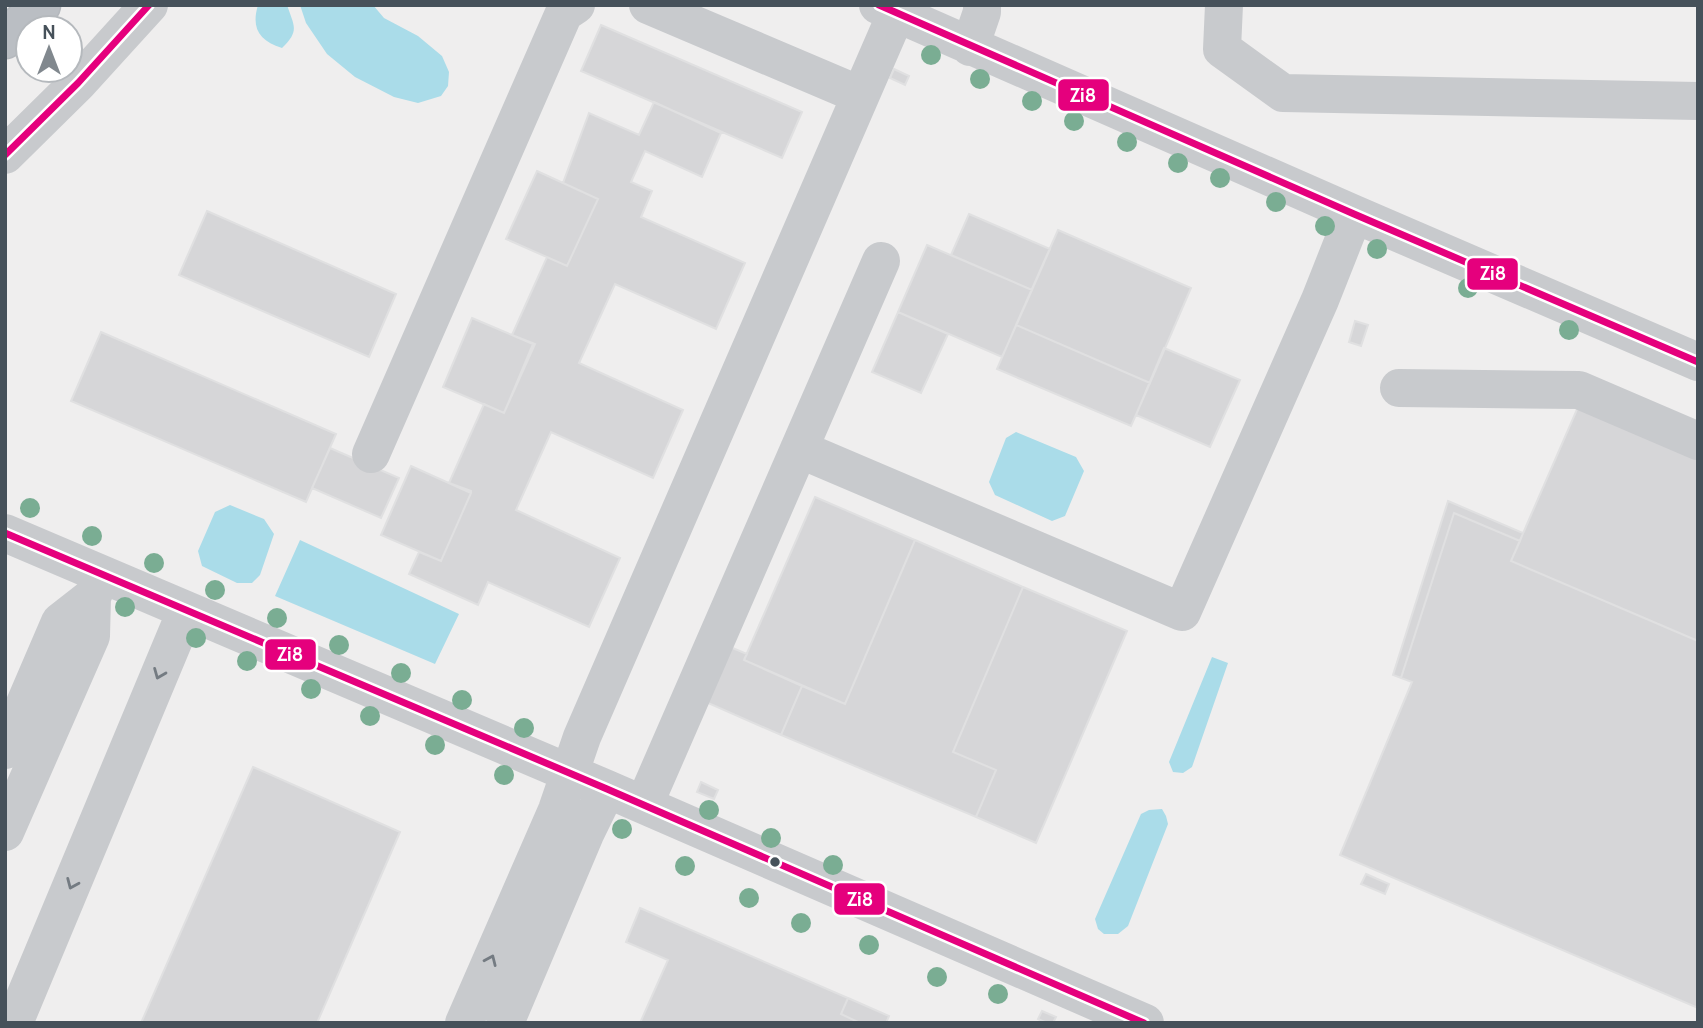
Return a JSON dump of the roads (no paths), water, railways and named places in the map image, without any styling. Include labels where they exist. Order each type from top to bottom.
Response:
[{"type":"highway","points":[[5,39],[41,5]]},
{"type":"street","points":[[5,155],[78,83],[149,5]]},
{"type":"street","points":[[371,454],[564,13],[576,5]]},
{"type":"street","points":[[648,5],[860,95]]},
{"type":"street","points":[[970,47],[982,5]]},
{"type":"street","points":[[1224,5],[1222,49],[1283,93],[1698,101]]},
{"type":"street","points":[[464,1023],[557,810],[582,737],[860,95],[887,10],[1698,362]]},
{"type":"street","points":[[799,449],[1182,612],[1320,300],[1354,214]]},
{"type":"street","points":[[644,805],[881,261]]},
{"type":"street","points":[[1399,388],[1579,390],[1698,441]]},
{"type":"street","points":[[5,533],[97,586],[186,611],[570,773],[1144,1023]]},
{"type":"street","points":[[5,750],[60,622],[97,586]]},
{"type":"street","points":[[5,832],[91,636],[97,586]]},
{"type":"street","points":[[15,1023],[186,611]]},
{"type":"street","points":[[505,1023],[585,834],[607,789]]},
{"type":"water","points":[[258,5],[287,5],[294,28],[282,48],[268,42],[256,27]]},
{"type":"water","points":[[300,5],[373,5],[384,18],[418,36],[442,56],[449,72],[448,86],[441,96],[418,103],[394,97],[355,77],[327,54],[306,23]]},
{"type":"water","points":[[1016,432],[1076,457],[1084,471],[1065,516],[1052,521],[995,495],[989,482],[1006,438]]},
{"type":"water","points":[[230,505],[264,519],[274,534],[260,575],[252,583],[237,583],[202,566],[198,551],[215,512]]},
{"type":"water","points":[[300,540],[459,614],[435,664],[275,596]]},
{"type":"water","points":[[1212,657],[1228,663],[1192,767],[1183,773],[1173,772],[1169,762]]},
{"type":"water","points":[[1162,809],[1168,824],[1128,926],[1118,934],[1104,934],[1098,929],[1095,919],[1141,814]]}]
